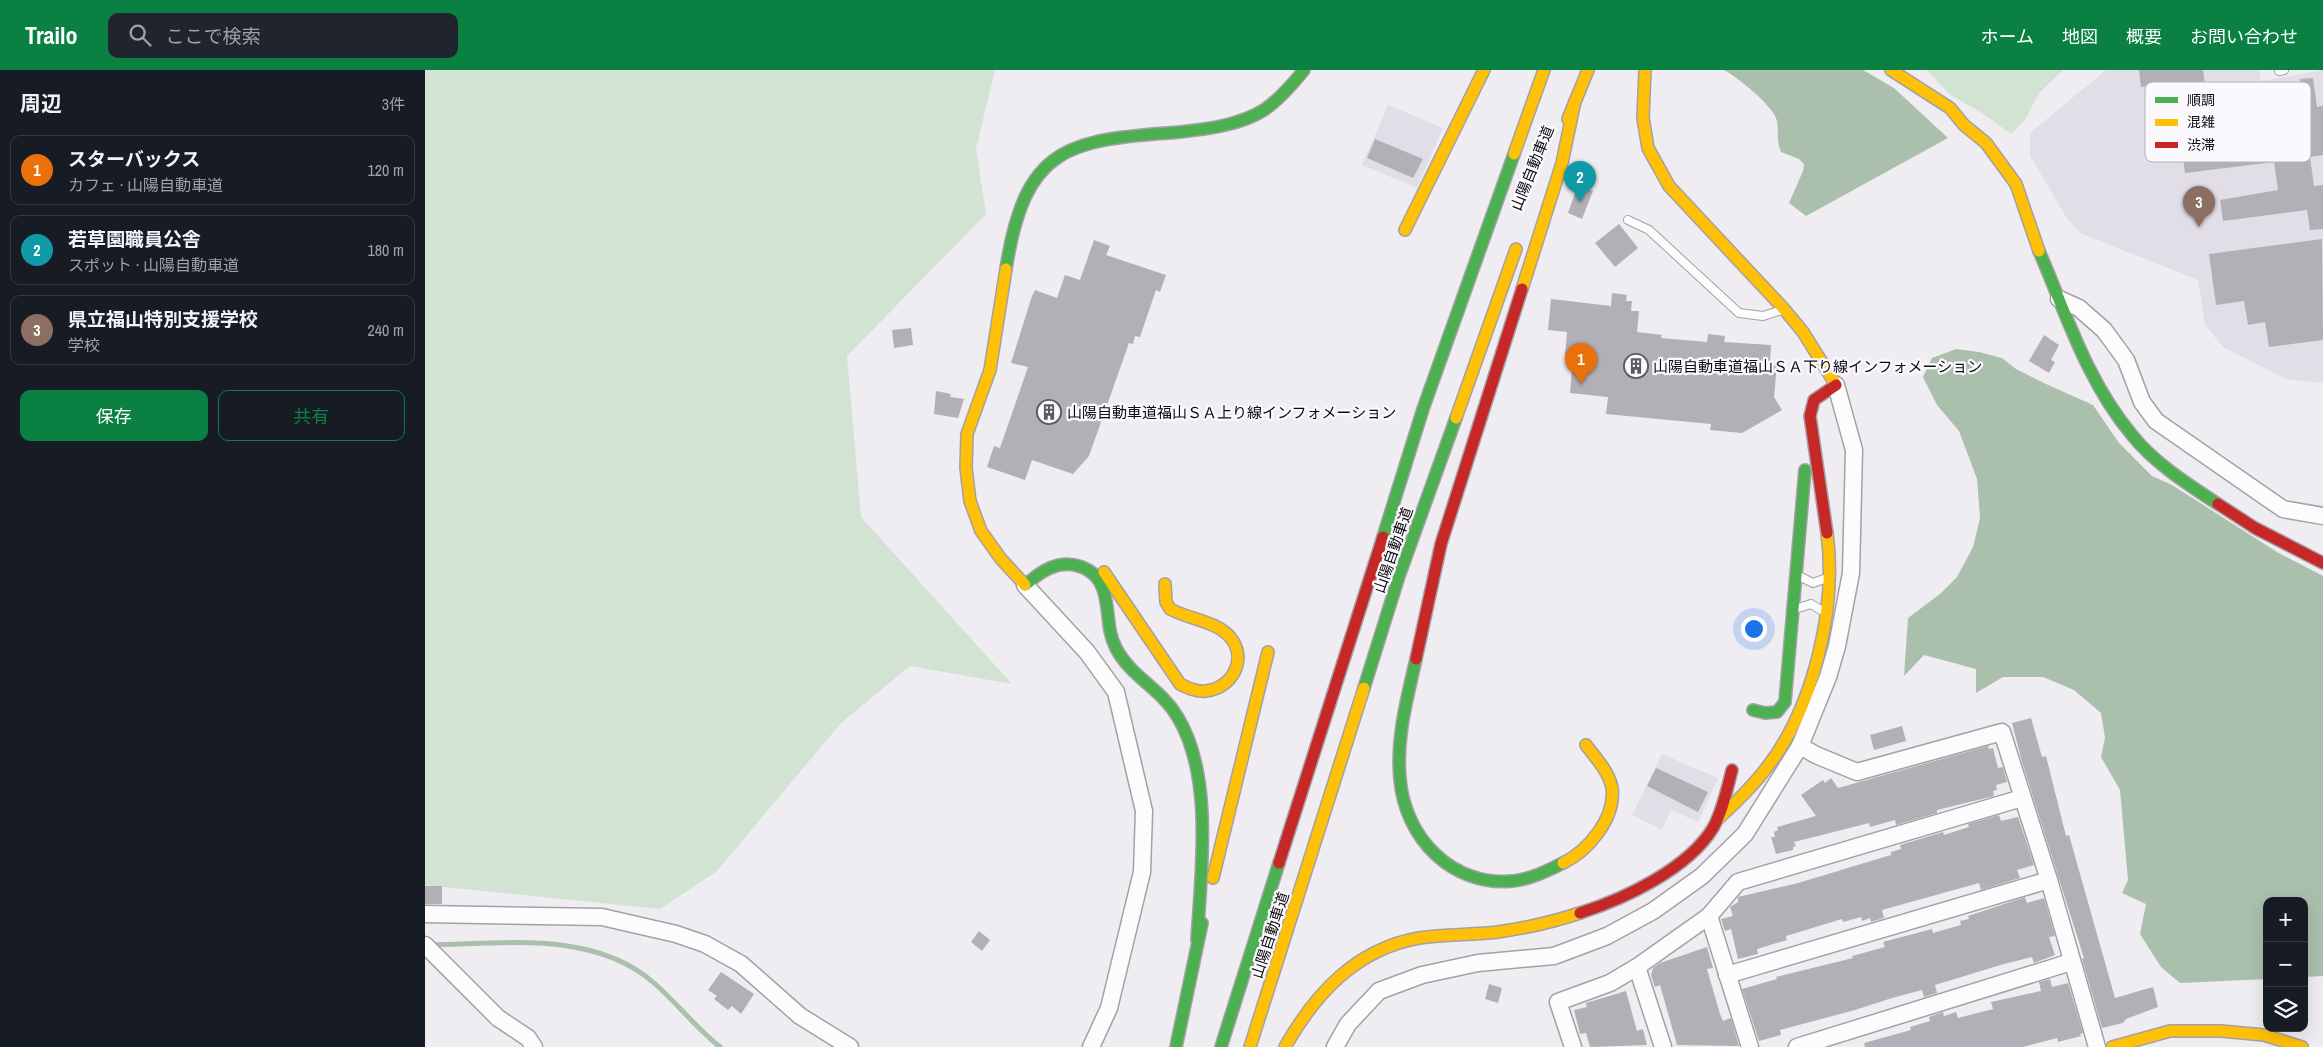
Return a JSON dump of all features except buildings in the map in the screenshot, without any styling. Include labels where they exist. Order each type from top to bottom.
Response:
[{"type":"main road","points":[[1025,586],[991,550],[972,509],[967,469],[968,428],[990,369],[1014,230],[1030,183],[1055,158],[1082,144],[1117,137],[1229,126],[1252,117],[1291,89],[1304,70]]},
{"type":"main road","points":[[1405,230],[1484,70]]},
{"type":"main road","name":"山陽自動車道","points":[[1549,166],[1588,70]]},
{"type":"main road","points":[[1645,70],[1643,118],[1648,148],[1669,186],[1784,309],[1803,332],[1836,385]]},
{"type":"main road","points":[[1891,70],[1950,108],[1964,125],[1986,143],[2016,184],[2037,246],[2095,382],[2132,436],[2182,481],[2255,528],[2323,563]]},
{"type":"main road","name":"山陽自動車道","points":[[1221,1047],[1417,428],[1543,73]]},
{"type":"main road","points":[[1575,101],[1562,163],[1441,544],[1401,728],[1399,765],[1405,807],[1415,830],[1430,849],[1447,865],[1469,876],[1489,881],[1509,882],[1543,875],[1567,863],[1583,849],[1600,830],[1610,812],[1613,793],[1607,777],[1586,745]]},
{"type":"main road","name":"山陽自動車道","points":[[1250,1047],[1399,576],[1520,239]]},
{"type":"main road","points":[[1753,710],[1765,713],[1777,712],[1785,702],[1805,474],[1801,414],[1807,400],[1836,385]]},
{"type":"main road","points":[[1717,820],[1736,805],[1751,788],[1791,728],[1812,675],[1826,618],[1830,571],[1829,549],[1809,416],[1814,400],[1836,385]]},
{"type":"main road","points":[[1025,586],[1043,567],[1057,559],[1075,557],[1093,562],[1107,575],[1180,684],[1193,691],[1201,692],[1217,688],[1231,679],[1238,662],[1237,647],[1233,640],[1219,629],[1170,609],[1166,602],[1165,584]]},
{"type":"main road","points":[[1025,586],[1043,572],[1058,564],[1076,565],[1092,573],[1102,587],[1111,635],[1121,657],[1171,707],[1185,732],[1194,768],[1201,815],[1202,850],[1197,940]]},
{"type":"main road","points":[[1176,1047],[1197,940],[1268,652]]},
{"type":"main road","points":[[1285,1047],[1298,1022],[1321,992],[1338,976],[1375,952],[1398,943],[1422,938],[1529,927],[1568,919],[1630,895],[1676,865],[1708,835],[1717,820],[1732,770]]},
{"type":"main road","points":[[2112,1047],[2170,1031],[2221,1031],[2264,1034],[2302,1047]]},
{"type":"street","points":[[2059,299],[2079,308],[2105,330],[2126,360],[2142,402],[2156,421],[2283,509],[2323,516]]},
{"type":"street","points":[[1335,1047],[1348,1024],[1379,991],[1422,975],[1478,963],[1554,956],[1607,936],[1653,911],[1702,876],[1745,834],[1800,746],[1828,677],[1851,573],[1853,450],[1836,385]]},
{"type":"street","points":[[1025,586],[1087,652],[1116,692],[1144,811],[1142,872],[1109,1008],[1091,1047]]},
{"type":"street","points":[[1800,746],[1816,755],[1857,772],[2002,732],[2049,880],[2071,962],[2097,1047]]},
{"type":"street","points":[[1573,1047],[1558,1002],[1610,983],[1637,967],[1709,916],[1738,882],[2022,798]]},
{"type":"street","points":[[1727,975],[2049,880]]},
{"type":"street","points":[[425,914],[602,917],[676,934],[705,944],[741,964],[800,1016],[850,1047]]},
{"type":"street","points":[[1709,916],[1750,1047]]},
{"type":"street","points":[[425,945],[498,1018],[528,1038],[534,1047]]},
{"type":"street","points":[[1797,1047],[2071,962]]},
{"type":"street","points":[[1637,967],[1663,1047]]},
{"type":"lane","points":[[1627,220],[1649,230],[1739,312],[1763,316],[1784,309]]},
{"type":"lane","points":[[1797,570],[1801,577],[1813,583],[1820,582],[1830,571]]},
{"type":"lane","points":[[1792,616],[1804,604],[1811,604],[1821,610],[1826,618]]},
{"type":"lane","points":[[1154,661],[1155,647]]},
{"type":"lane","points":[[1129,667],[1145,669]]},
{"type":"lane","points":[[1192,701],[1201,692]]},
{"type":"lane","points":[[1185,732],[1186,718]]},
{"type":"shaded area","points":[[425,70],[995,70],[976,149],[986,214],[847,356],[861,517],[1012,684],[910,666],[841,723],[717,871],[660,909],[425,885]]},
{"type":"shaded area","points":[[1724,70],[1863,70],[1894,88],[1948,138],[1806,216],[1789,203],[1803,171],[1804,164],[1799,159],[1781,152],[1777,121],[1774,115],[1746,85]]},
{"type":"shaded area","points":[[1927,70],[2063,70],[2039,93],[2025,120],[2011,134],[1982,113],[1949,94]]},
{"type":"shaded area","points":[[2106,70],[2259,70],[2261,81],[2323,70],[2323,383],[2286,379],[2223,347],[2205,325],[2198,280],[2082,234],[2068,220],[2030,156],[2030,133]]},
{"type":"shaded area","points":[[1388,105],[1443,128],[1417,188],[1362,165]]},
{"type":"shaded area","points":[[1956,349],[2002,358],[2016,369],[2093,405],[2119,443],[2152,476],[2172,485],[2277,552],[2323,576],[2323,976],[2308,977],[2308,897],[2263,897],[2263,979],[2180,983],[2161,967],[2140,934],[2146,904],[2122,893],[2128,880],[2120,790],[2101,757],[2105,738],[2101,713],[2074,690],[2043,677],[2003,677],[1976,693],[1976,669],[1924,655],[1904,676],[1908,618],[1940,594],[1957,577],[1973,547],[1980,518],[1977,479],[1959,431],[1937,405],[1923,377],[1932,358]]},
{"type":"shaded area","points":[[1662,754],[1718,778],[1698,822],[1671,810],[1662,830],[1632,815]]},
{"type":"waterway","points":[[430,945],[547,944],[576,947],[604,955],[630,966],[654,983],[720,1047]]},
{"type":"traffic: fast","points":[[1006,269],[1014,228],[1025,197],[1040,174],[1058,157],[1080,146],[1108,139],[1223,126],[1245,119],[1264,110],[1275,101],[1304,70]]},
{"type":"traffic: fast","points":[[1383,537],[1423,409],[1514,154]]},
{"type":"traffic: fast","points":[[2039,251],[2090,370],[2116,414],[2151,455],[2172,473],[2218,504]]},
{"type":"traffic: fast","points":[[1364,688],[1399,576],[1456,418]]},
{"type":"traffic: fast","points":[[1753,710],[1765,713],[1777,712],[1785,702],[1805,470]]},
{"type":"traffic: fast","points":[[1025,585],[1043,572],[1058,565],[1074,565],[1088,570],[1095,575],[1103,589],[1111,634],[1116,648],[1129,667],[1170,706],[1189,740],[1201,795],[1202,855],[1197,940]]},
{"type":"traffic: fast","points":[[1416,659],[1403,719],[1399,764],[1404,801],[1411,821],[1422,839],[1435,854],[1452,867],[1470,876],[1491,881],[1513,881],[1526,878],[1545,872],[1563,863]]},
{"type":"traffic: fast","points":[[1221,1047],[1279,863]]},
{"type":"traffic: fast","points":[[1176,1047],[1202,923]]},
{"type":"traffic: slow","points":[[1405,230],[1484,70]]},
{"type":"traffic: slow","points":[[1514,154],[1544,70]]},
{"type":"traffic: slow","points":[[1568,119],[1588,70]]},
{"type":"traffic: slow","points":[[1645,70],[1643,118],[1648,148],[1669,186],[1784,309],[1803,332],[1836,385]]},
{"type":"traffic: slow","points":[[1891,70],[1950,108],[1964,125],[1986,143],[2016,184],[2039,251]]},
{"type":"traffic: slow","points":[[1522,289],[1562,163],[1575,101]]},
{"type":"traffic: slow","points":[[1456,418],[1516,249]]},
{"type":"traffic: slow","points":[[1006,269],[990,370],[967,434],[966,468],[970,501],[981,531],[1001,559],[1025,585]]},
{"type":"traffic: slow","points":[[1718,819],[1738,800],[1768,766],[1784,742],[1798,715],[1810,685],[1819,655],[1825,623],[1829,562],[1827,533]]},
{"type":"traffic: slow","points":[[1104,572],[1180,684],[1199,691],[1216,689],[1224,684],[1235,671],[1238,654],[1235,645],[1230,637],[1217,627],[1170,609],[1166,602],[1165,584]]},
{"type":"traffic: slow","points":[[1213,878],[1268,652]]},
{"type":"traffic: slow","points":[[1250,1047],[1364,688]]},
{"type":"traffic: slow","points":[[1563,863],[1591,842],[1610,811],[1612,788],[1608,776],[1586,745]]},
{"type":"traffic: slow","points":[[1285,1047],[1310,1009],[1324,992],[1357,963],[1376,952],[1419,938],[1488,933],[1529,927],[1580,913]]},
{"type":"traffic: slow","points":[[2112,1047],[2170,1031],[2221,1031],[2264,1035],[2302,1047]]},
{"type":"traffic: jam","points":[[1416,659],[1441,544],[1522,289]]},
{"type":"traffic: jam","points":[[1827,533],[1810,416],[1814,400],[1836,385]]},
{"type":"traffic: jam","points":[[2218,504],[2255,528],[2323,563]]},
{"type":"traffic: jam","points":[[1279,863],[1383,537]]},
{"type":"traffic: jam","points":[[1580,913],[1635,891],[1654,881],[1688,857],[1713,828],[1722,807],[1732,770]]},
{"type":"place","name":"若草園職員公舎","points":[[1580,202]]},
{"type":"place","name":"県立福山特別支援学校","points":[[2199,227]]},
{"type":"place","name":"山陽自動車道福山ＳＡ下り線インフォメーション","points":[[1636,366]]},
{"type":"place","name":"スターバックス","points":[[1581,384]]},
{"type":"place","name":"山陽自動車道福山ＳＡ上り線インフォメーション","points":[[1049,412]]}]
